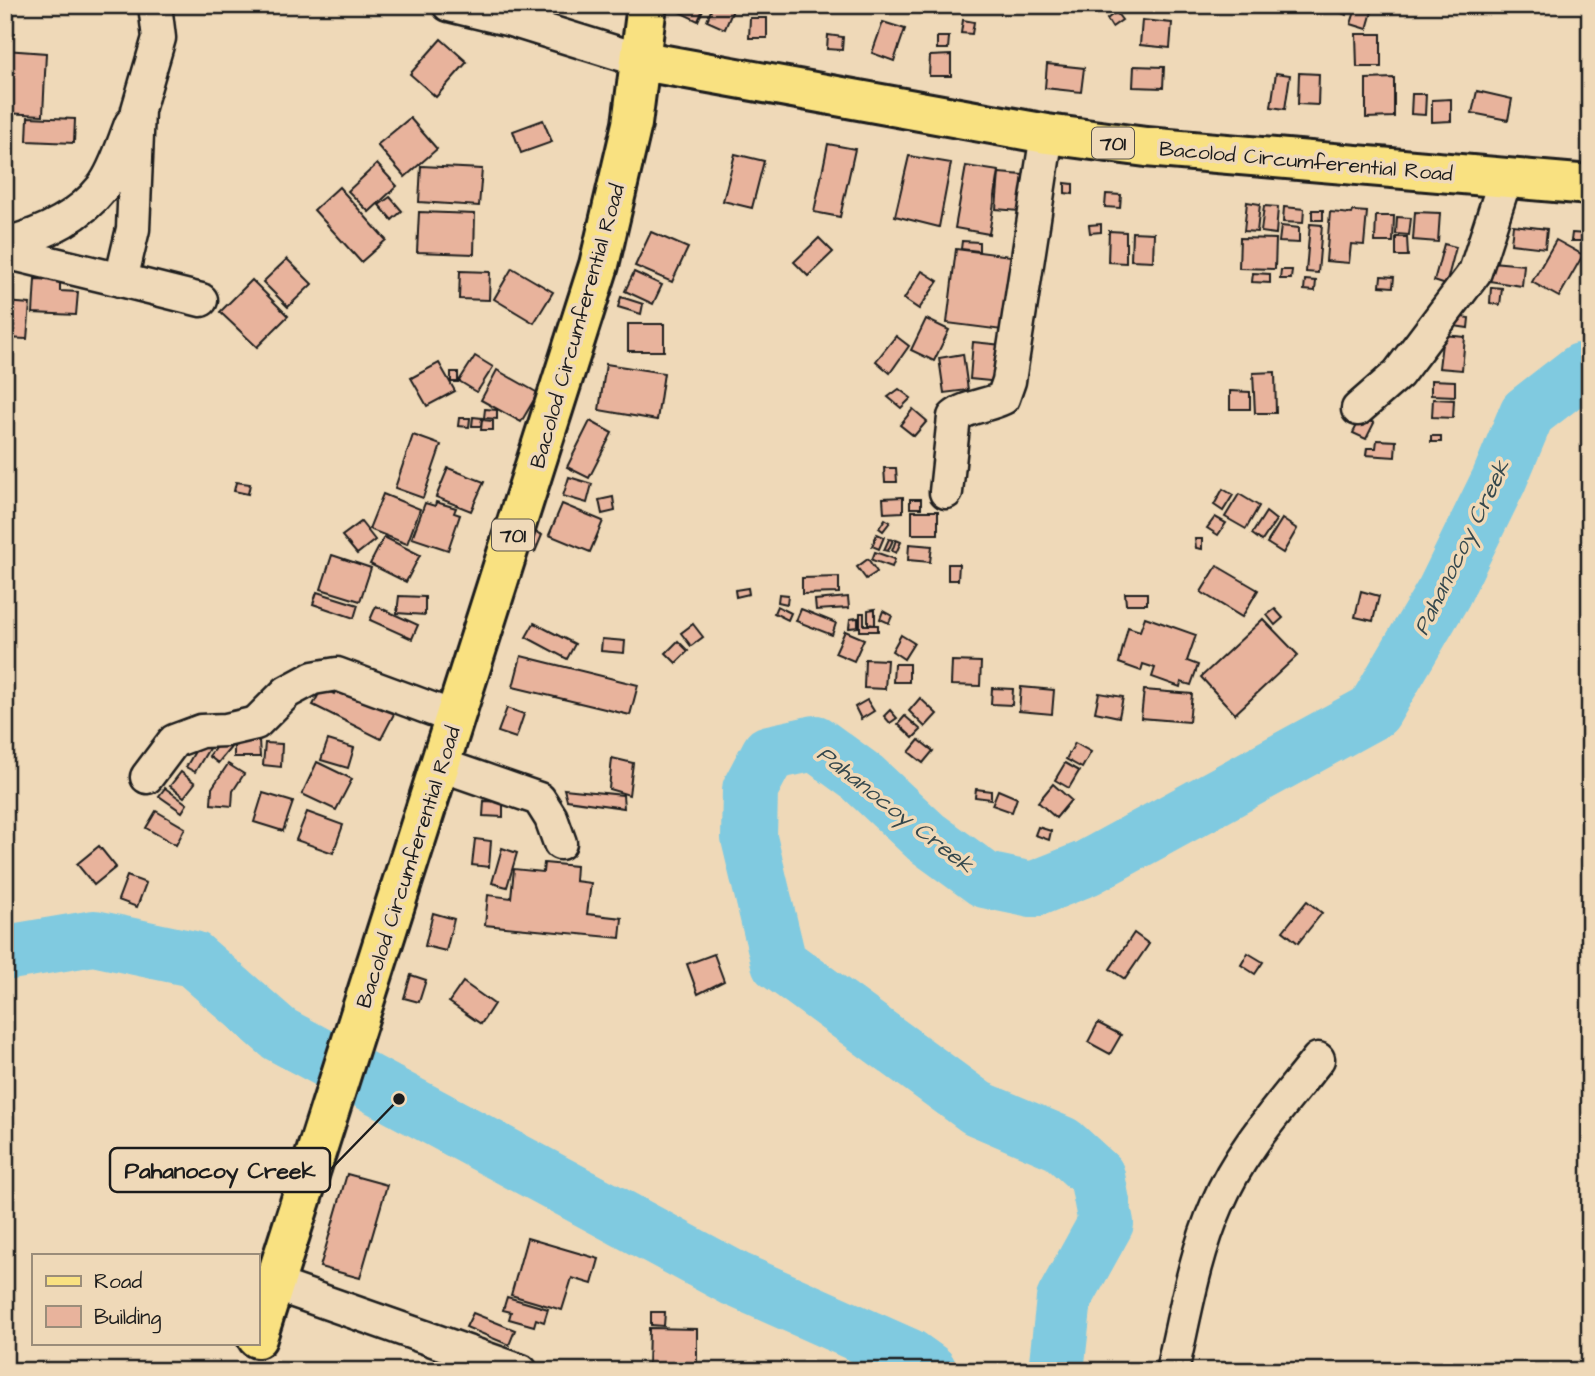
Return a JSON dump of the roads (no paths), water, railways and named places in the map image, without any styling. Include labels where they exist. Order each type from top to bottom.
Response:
[{"type":"main road","points":[[642,61],[647,5]]},
{"type":"main road","name":"Bacolod Circumferential Road","points":[[259,1334],[598,265],[630,136],[642,61],[1047,134],[1146,147],[1590,185]]},
{"type":"main road","name":"Bacolod Circumferential Road","points":[[250,1371],[256,1344]]},
{"type":"street","points":[[5,244],[32,237],[65,221],[103,188],[138,110],[159,38],[155,5]]},
{"type":"street","points":[[449,5],[511,20],[642,61]]},
{"type":"street","points":[[121,280],[133,229],[138,110]]},
{"type":"street","points":[[946,492],[954,417],[962,410],[988,406],[1003,398],[1009,381],[1047,134]]},
{"type":"street","points":[[1358,409],[1398,374],[1475,272],[1506,177]]},
{"type":"street","points":[[5,252],[201,300]]},
{"type":"street","points":[[146,777],[174,741],[201,731],[226,730],[256,723],[287,692],[313,678],[337,674],[456,718]]},
{"type":"street","points":[[441,765],[539,799],[551,818],[560,843]]},
{"type":"street","points":[[1172,1371],[1199,1251],[1218,1203],[1247,1150],[1318,1059]]},
{"type":"street","points":[[274,1284],[521,1371]]},
{"type":"waterway","name":"Pahanocoy Creek","points":[[1056,1371],[1064,1299],[1106,1223],[1097,1176],[1062,1144],[977,1108],[779,963],[749,838],[750,789],[769,753],[815,743],[863,778],[926,837],[985,880],[1032,890],[1087,868],[1374,711],[1444,592],[1499,480],[1527,413],[1581,371],[1590,373]]},
{"type":"waterway","name":"Pahanocoy Creek","points":[[5,953],[94,938],[193,959],[279,1034],[735,1279],[908,1356],[929,1371]]},
{"type":"place","name":"Pahanocoy Creek","points":[[399,1099]]}]
